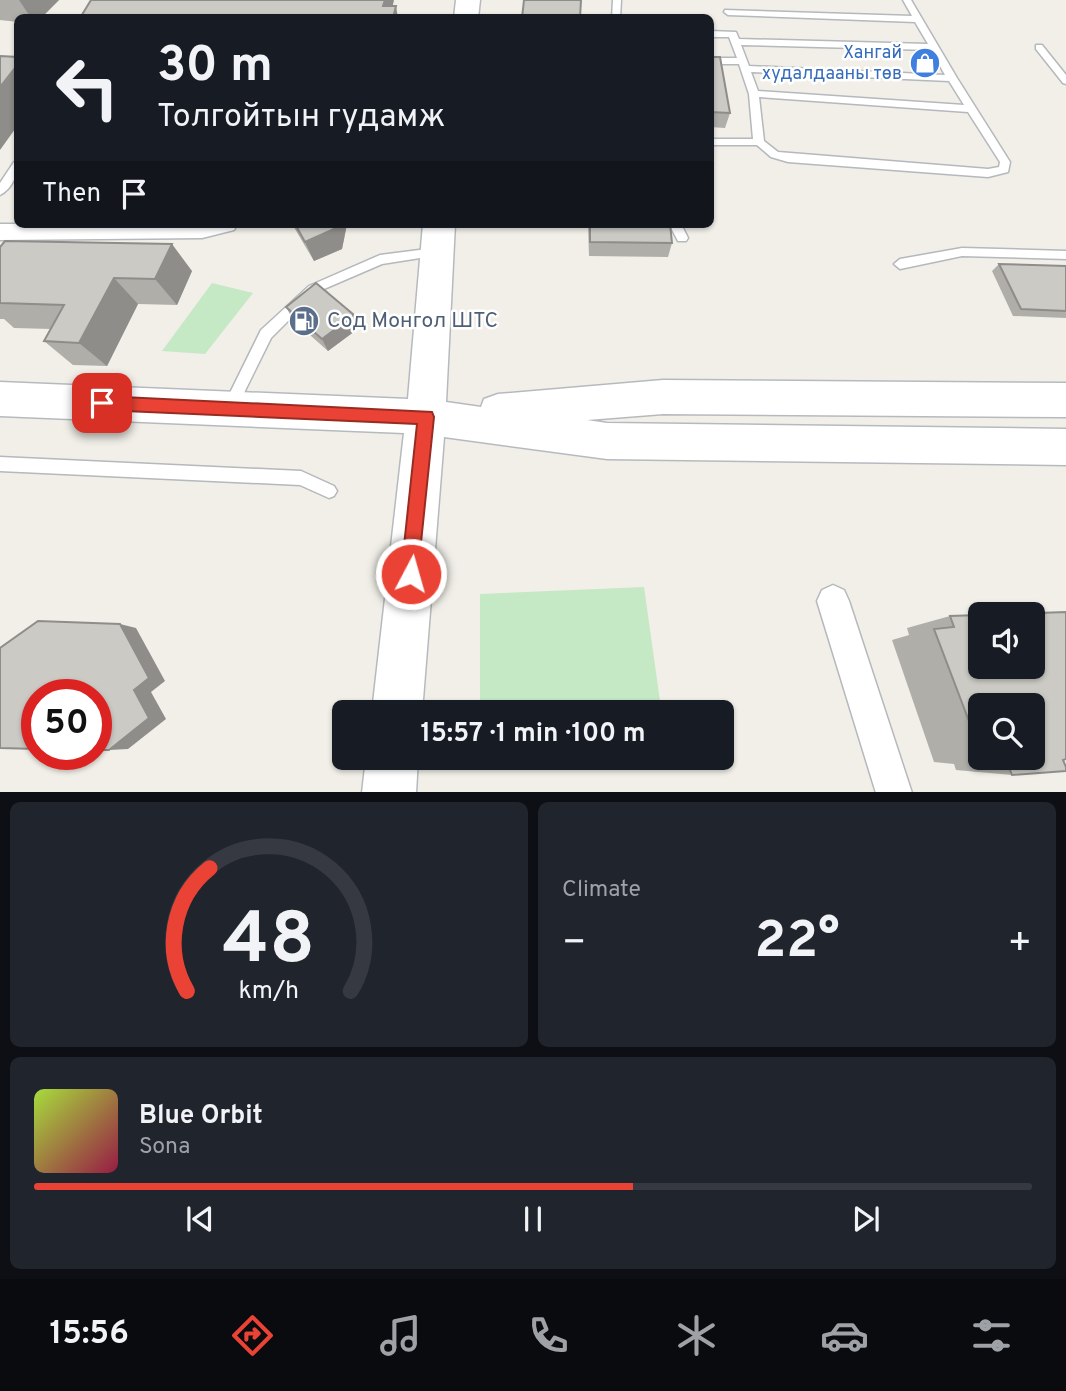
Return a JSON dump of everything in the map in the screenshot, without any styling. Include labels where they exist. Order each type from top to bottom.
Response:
[{"type":"main road","points":[[398,700],[426,417],[437,238]]},
{"type":"main road","points":[[426,417],[663,397],[1066,400]]},
{"type":"main road","points":[[0,399],[426,417],[607,441],[1066,447]]},
{"type":"main road","points":[[388,792],[391,770]]},
{"type":"street","points":[[0,232],[41,233],[114,228]]},
{"type":"street","points":[[153,228],[210,228]]},
{"type":"street","points":[[27,254],[41,233]]},
{"type":"street","points":[[833,601],[894,792]]},
{"type":"lane","points":[[725,0],[754,94],[759,142]]},
{"type":"lane","points":[[714,142],[759,142],[775,155],[788,158],[999,172],[1004,169],[1005,162],[907,0]]},
{"type":"lane","points":[[728,12],[918,19]]},
{"type":"lane","points":[[714,35],[735,38],[934,47]]},
{"type":"lane","points":[[1039,47],[1066,80]]},
{"type":"lane","points":[[714,61],[952,78]]},
{"type":"lane","points":[[754,94],[972,110]]},
{"type":"lane","points":[[0,191],[14,171]]},
{"type":"lane","points":[[677,228],[682,238]]},
{"type":"lane","points":[[229,408],[266,334],[313,289],[437,238]]},
{"type":"lane","points":[[900,264],[962,253],[1066,255]]},
{"type":"lane","points":[[0,464],[301,478],[329,491]]},
{"type":"green space","points":[[212,283],[253,293],[205,354],[162,351]]},
{"type":"green space","points":[[644,587],[660,700],[480,700],[480,594]]},
{"type":"building","points":[[91,0],[385,0],[383,6],[396,6],[394,14],[82,14]]},
{"type":"building","points":[[524,0],[581,0],[580,14],[522,14]]},
{"type":"building","points":[[0,56],[14,57],[14,69],[0,87]]},
{"type":"building","points":[[714,57],[720,57],[730,113],[714,112]]},
{"type":"building","points":[[297,228],[334,228],[334,229],[305,242]]},
{"type":"building","points":[[590,228],[670,228],[672,243],[590,242]]},
{"type":"building","points":[[5,241],[172,244],[155,279],[114,278],[79,343],[44,341],[64,305],[0,303],[0,247]]},
{"type":"building","points":[[999,264],[1066,266],[1066,311],[1021,309]]},
{"type":"building","points":[[316,283],[354,315],[322,339],[286,307]]},
{"type":"building","points":[[1066,612],[1066,759],[1063,760],[1066,771],[1012,775],[1010,770],[1045,770],[1045,693],[968,693],[968,718],[934,629],[954,627],[950,616],[968,615],[968,679],[1045,679],[1045,613]]},
{"type":"building","points":[[38,621],[120,624],[149,678],[134,690],[149,718],[112,748],[112,679],[21,679],[21,749],[0,748],[0,648]]},
{"type":"place","name":"Хангай худалдааны төв","points":[[925,63]]},
{"type":"place","name":"Сод Монгол ШТС","points":[[304,321]]},
{"type":"route","points":[[102,403],[426,417],[411,574]]}]
